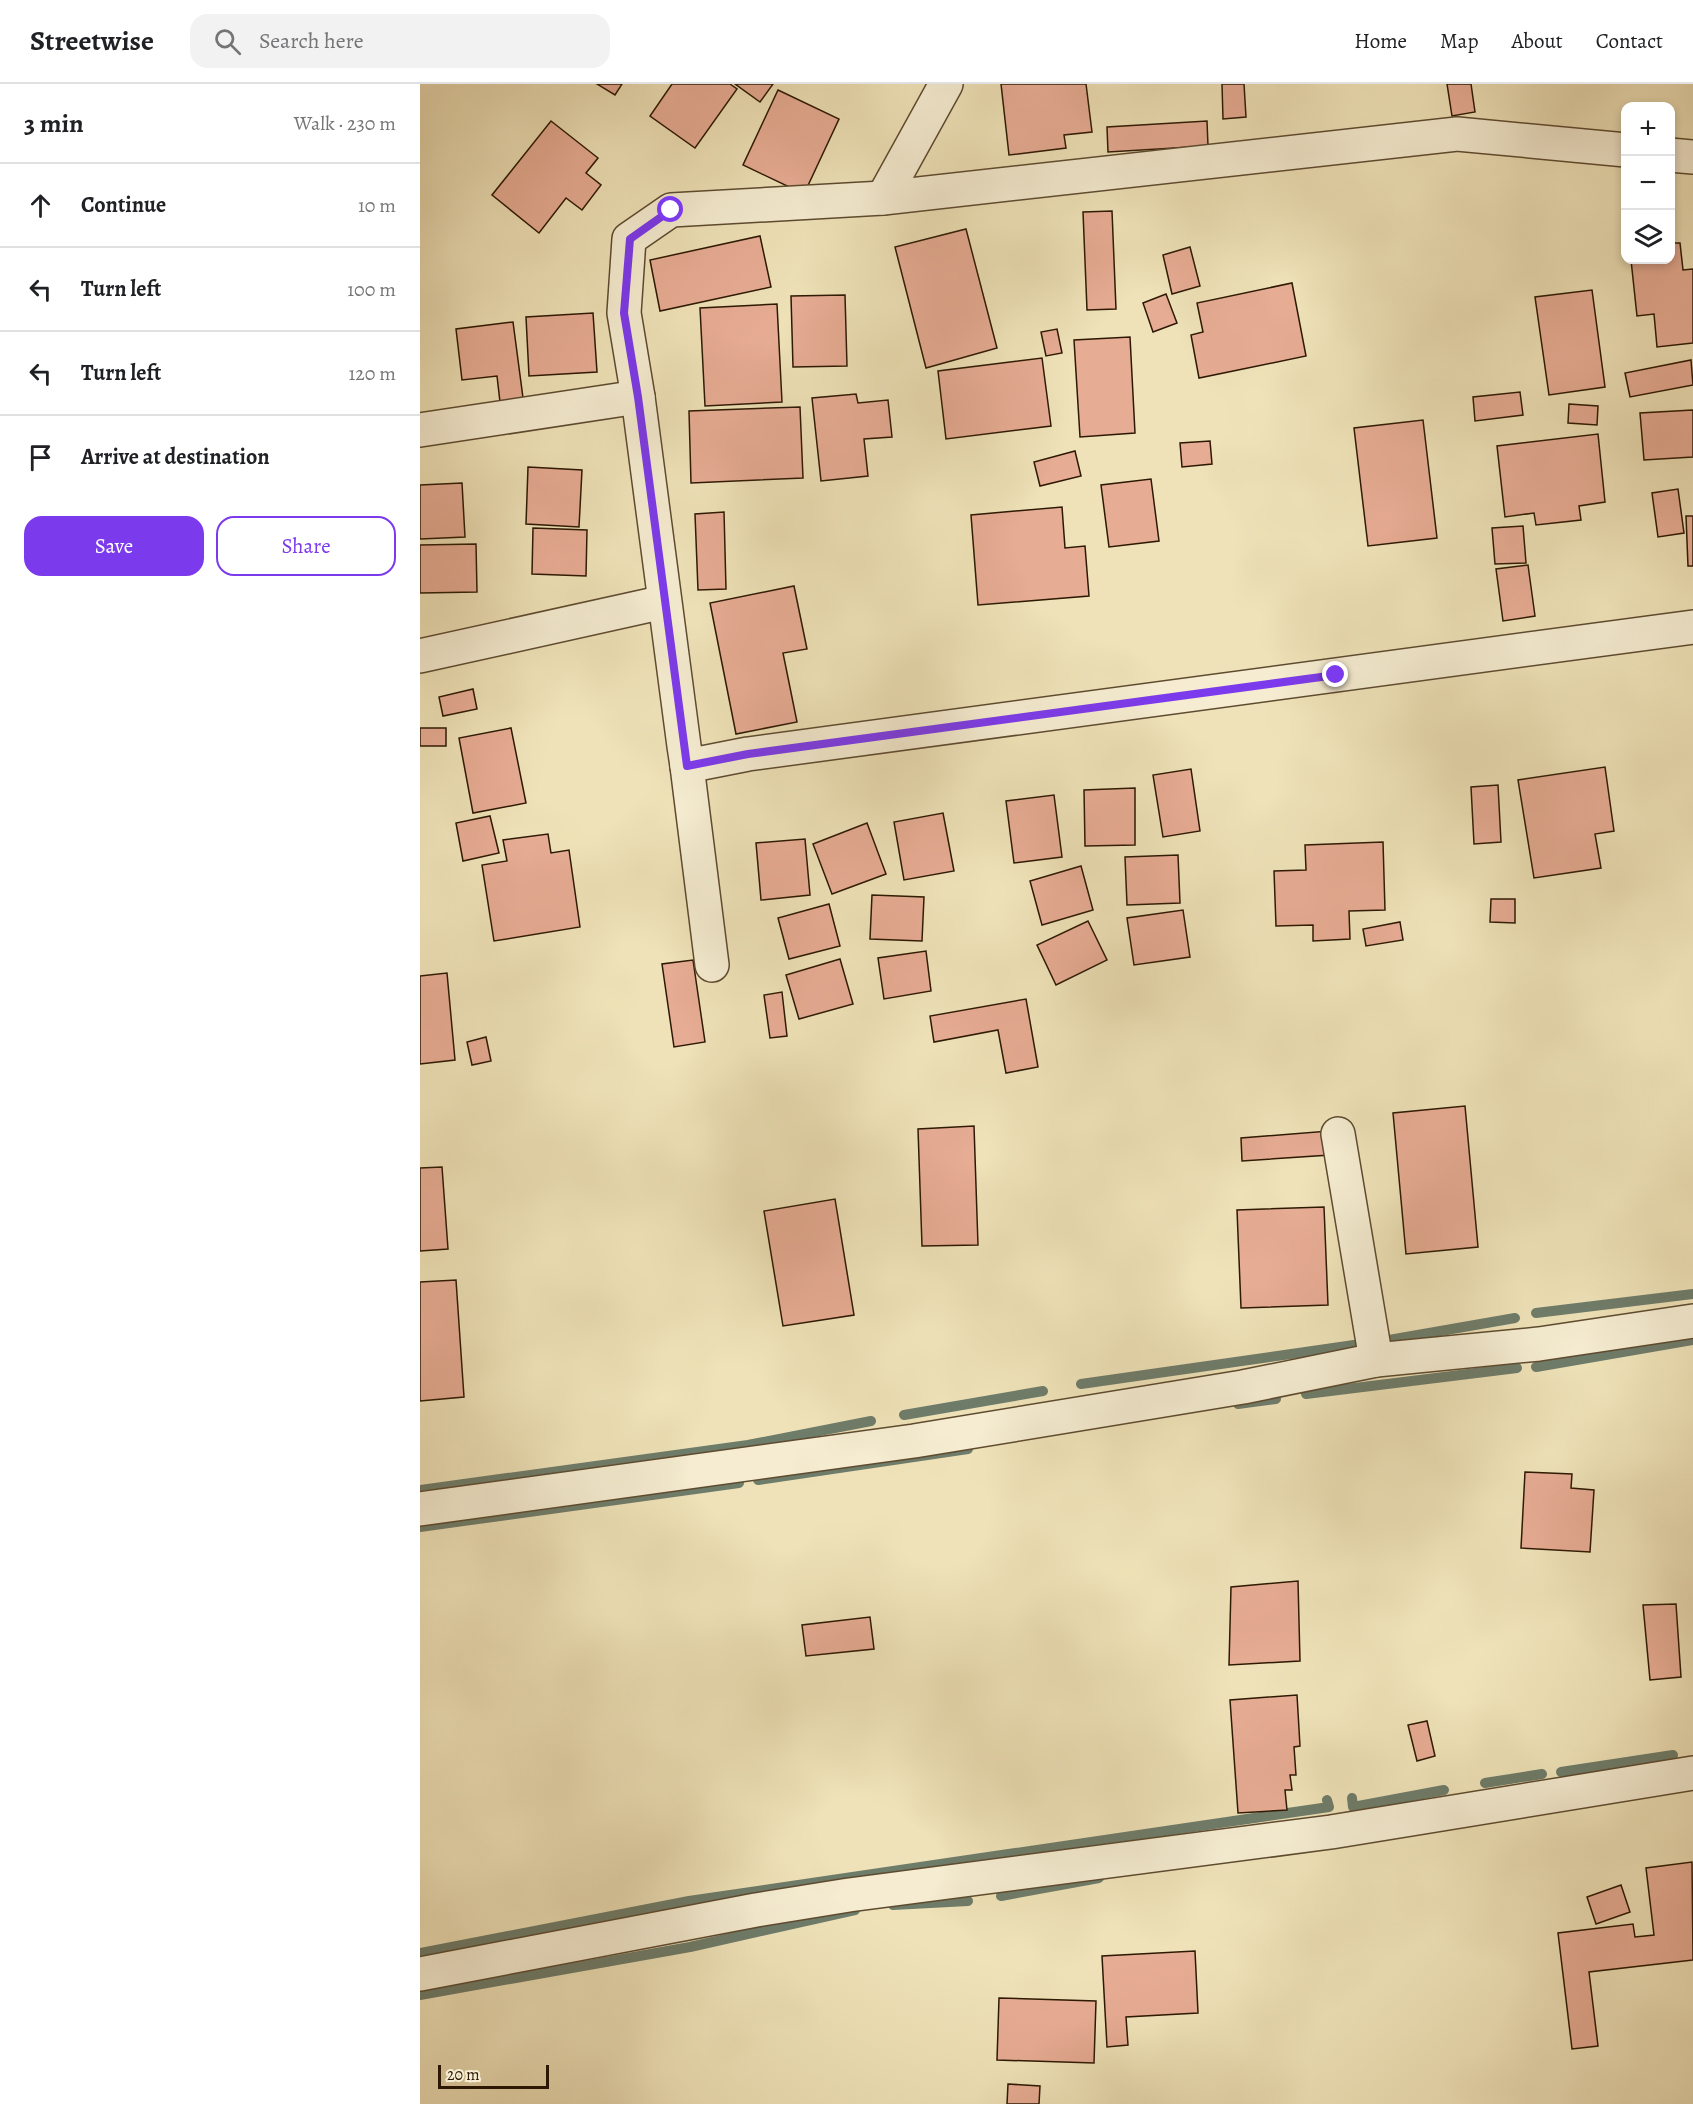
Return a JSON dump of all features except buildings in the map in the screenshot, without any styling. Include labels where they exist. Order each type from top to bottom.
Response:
[{"type":"street","points":[[883,198],[946,84]]},
{"type":"street","points":[[712,965],[638,397],[624,313],[630,239],[671,210],[883,198],[1457,134],[1621,150]]},
{"type":"street","points":[[1675,155],[1693,157]]},
{"type":"street","points":[[420,430],[638,397]]},
{"type":"street","points":[[420,656],[664,602]]},
{"type":"street","points":[[687,766],[748,754],[1693,627]]},
{"type":"street","points":[[1338,1134],[1376,1360]]},
{"type":"street","points":[[420,1509],[914,1441],[1243,1387],[1376,1360],[1539,1344],[1693,1321]]},
{"type":"street","points":[[420,1974],[756,1910],[837,1897],[1331,1832],[1693,1773]]},
{"type":"waterway","points":[[1536,1313],[1693,1294]]},
{"type":"waterway","points":[[1389,1340],[1515,1318]]},
{"type":"waterway","points":[[1536,1367],[1693,1340]]},
{"type":"waterway","points":[[1081,1384],[1354,1345]]},
{"type":"waterway","points":[[1306,1394],[1517,1368]]},
{"type":"waterway","points":[[904,1415],[1043,1391]]},
{"type":"waterway","points":[[1238,1404],[1276,1399]]},
{"type":"waterway","points":[[420,1490],[748,1445],[871,1421]]},
{"type":"waterway","points":[[758,1480],[968,1449]]},
{"type":"waterway","points":[[420,1527],[739,1483]]},
{"type":"waterway","points":[[1561,1772],[1673,1755]]},
{"type":"waterway","points":[[1485,1783],[1542,1774]]},
{"type":"waterway","points":[[1352,1798],[1353,1807],[1444,1790]]},
{"type":"waterway","points":[[420,1953],[689,1901],[1329,1807],[1327,1800]]},
{"type":"waterway","points":[[1001,1896],[1099,1878]]},
{"type":"waterway","points":[[893,1905],[968,1901]]},
{"type":"waterway","points":[[420,1995],[690,1947],[855,1910]]},
{"type":"route","points":[[671,210],[630,239],[624,313],[638,397],[664,602],[676,670],[687,766],[748,754],[1336,675]]}]
